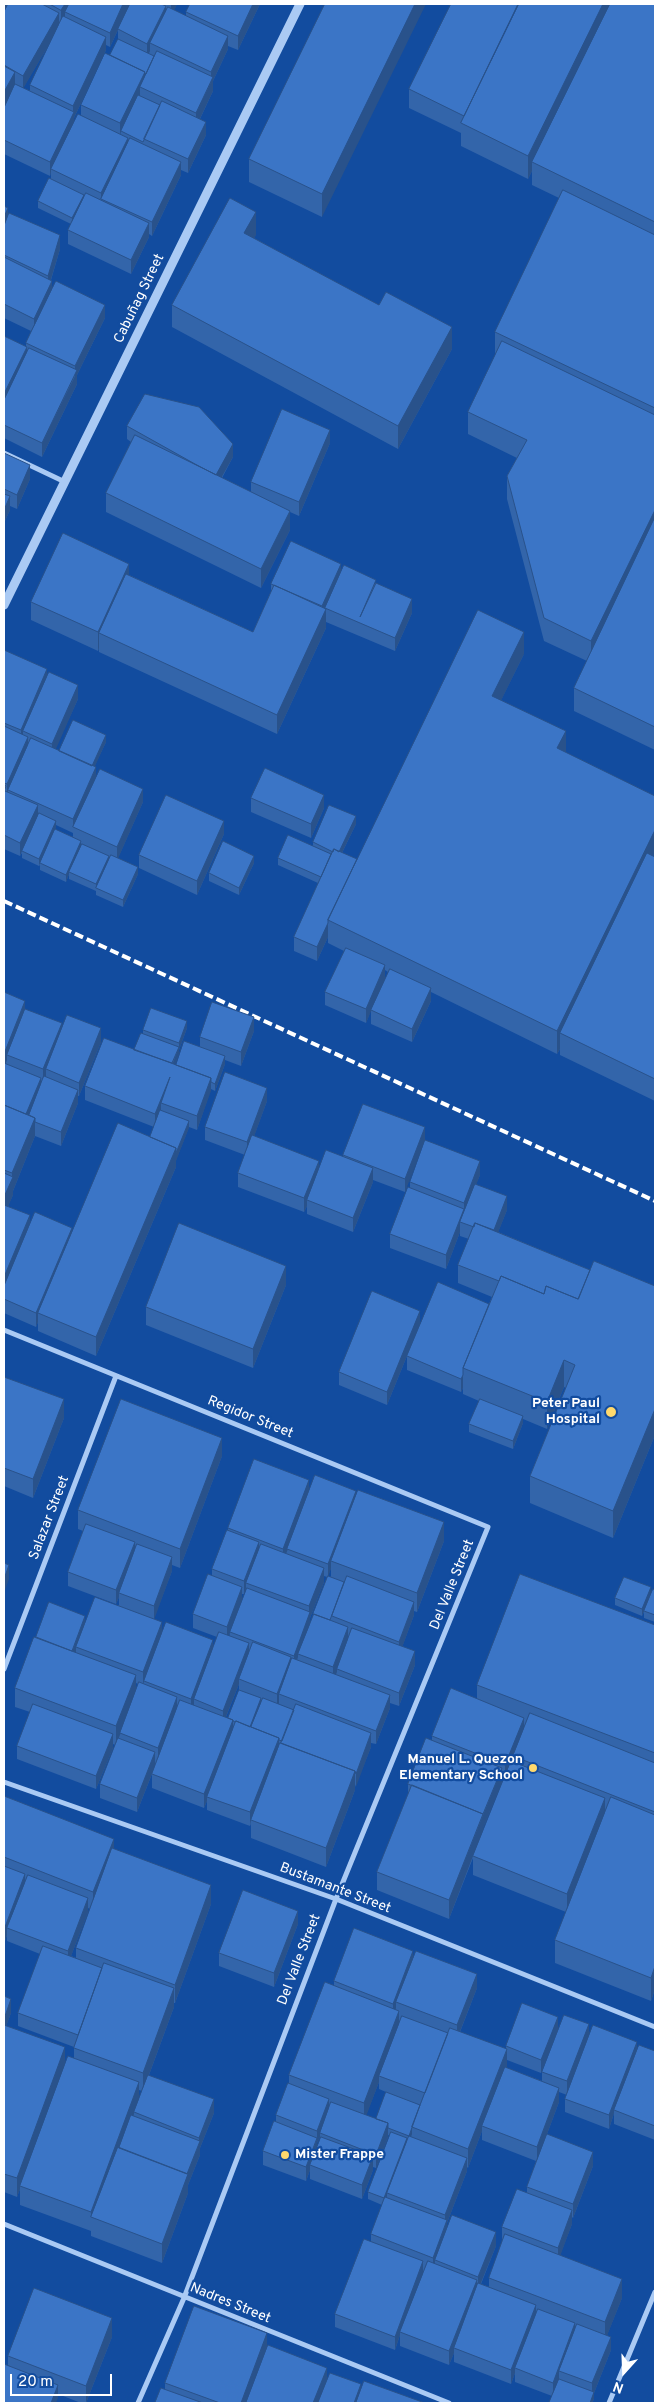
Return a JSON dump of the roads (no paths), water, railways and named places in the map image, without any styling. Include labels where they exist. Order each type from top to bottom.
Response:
[{"type":"street","name":"Cabuñag Street","points":[[4,605],[300,4]]},
{"type":"street","points":[[4,453],[65,482]]},
{"type":"street","name":"Regidor Street","points":[[4,1330],[488,1527]]},
{"type":"street","name":"Salazar Street","points":[[4,1669],[116,1376]]},
{"type":"street","name":"Del Valle Street","points":[[138,2403],[184,2298],[336,1899],[488,1527]]},
{"type":"street","name":"Bustamante Street","points":[[4,1782],[336,1899],[655,2027]]},
{"type":"street","name":"Nadres Street","points":[[4,2224],[449,2403]]},
{"type":"street","points":[[609,2403],[655,2292]]},
{"type":"railway","points":[[4,901],[655,1201]]},
{"type":"place","name":"Peter Paul Hospital","points":[[611,1412]]},
{"type":"place","name":"Manuel L. Quezon Elementary School","points":[[533,1768]]},
{"type":"place","name":"Mister Frappe","points":[[285,2155]]}]
